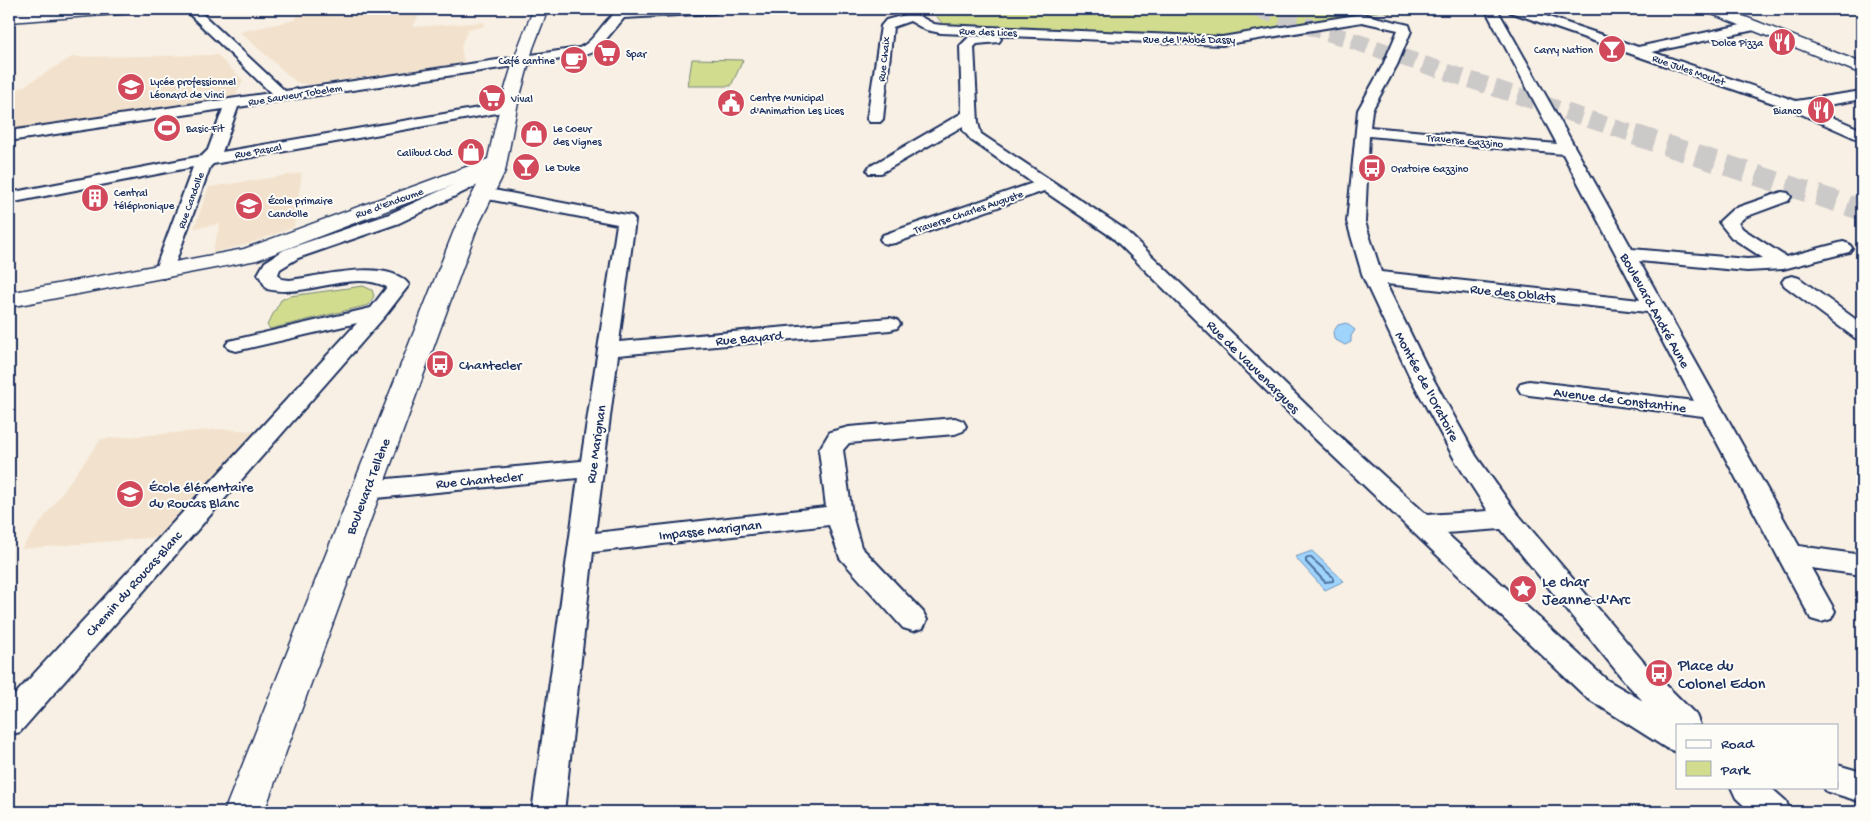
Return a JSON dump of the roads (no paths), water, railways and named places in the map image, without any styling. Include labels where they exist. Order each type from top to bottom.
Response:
[{"type":"street","points":[[9,17],[131,9]]},
{"type":"street","points":[[190,9],[281,95]]},
{"type":"street","points":[[491,175],[508,107],[540,9]]},
{"type":"street","name":"Rue Sauveur Tobelem","points":[[9,136],[587,50],[620,15],[715,9]]},
{"type":"street","name":"Boulevard André Aune","points":[[1491,9],[1821,611]]},
{"type":"street","name":"Rue Jules Moulet","points":[[1514,9],[1795,106],[1862,136]]},
{"type":"street","points":[[1712,9],[1862,69]]},
{"type":"street","name":"Rue des Lices","points":[[911,13],[930,28],[1060,33],[1075,36]]},
{"type":"street","name":"Rue Chaix","points":[[875,119],[887,26],[911,13]]},
{"type":"street","name":"Rue de l'Abbé Dassy","points":[[1075,36],[1222,41],[1362,18]]},
{"type":"street","name":"Montée de l'Oratoire","points":[[1362,18],[1404,28],[1405,31],[1390,65],[1365,110],[1362,131],[1356,222],[1372,277],[1429,392],[1468,460],[1507,518],[1637,675],[1684,724]]},
{"type":"street","points":[[1639,51],[1755,26]]},
{"type":"street","name":"Rue de Vauvenargues","points":[[1075,36],[1073,39],[1060,41],[980,39],[969,43],[967,46],[971,130],[976,137],[1118,233],[1316,427],[1597,690],[1676,737]]},
{"type":"street","points":[[1795,106],[1862,95]]},
{"type":"street","name":"Rue Candolle","points":[[163,272],[202,166],[216,151],[232,104]]},
{"type":"street","name":"Rue Pascal","points":[[9,198],[209,160],[508,107]]},
{"type":"street","points":[[875,170],[970,115]]},
{"type":"street","name":"Traverse Gazzino","points":[[1362,131],[1568,150]]},
{"type":"street","name":"Rue d'Endoume","points":[[9,300],[249,255],[491,175]]},
{"type":"street","name":"Chemin du Roucas-Blanc","points":[[9,722],[378,312],[399,285],[390,279],[369,274],[352,275],[286,287],[274,285],[268,274],[272,266],[291,254],[394,219],[491,175]]},
{"type":"street","name":"Rue Marignan","points":[[491,175],[626,220],[591,468],[548,812]]},
{"type":"street","name":"Boulevard Tellène","points":[[244,812],[466,228],[491,175]]},
{"type":"street","name":"Traverse Charles Auguste","points":[[889,239],[1047,184]]},
{"type":"street","points":[[1782,197],[1739,213],[1728,222],[1737,233],[1783,263]]},
{"type":"street","points":[[1625,254],[1747,266],[1783,263],[1843,248]]},
{"type":"street","name":"Rue des Oblats","points":[[1372,277],[1654,307]]},
{"type":"street","points":[[1792,282],[1862,334]]},
{"type":"street","points":[[236,345],[378,312]]},
{"type":"street","name":"Rue Bayard","points":[[607,350],[890,324]]},
{"type":"street","name":"Avenue de Constantine","points":[[1529,388],[1710,410]]},
{"type":"street","points":[[913,620],[849,551],[839,515],[831,450],[838,438],[849,435],[955,426]]},
{"type":"street","name":"Rue Chantecler","points":[[366,490],[591,468]]},
{"type":"street","name":"Impasse Marignan","points":[[581,544],[839,515]]},
{"type":"street","points":[[1420,525],[1507,518]]},
{"type":"street","points":[[1790,556],[1862,565]]},
{"type":"street","points":[[1838,780],[1862,787]]},
{"type":"street","points":[[1748,788],[1774,812]]},
{"type":"water","points":[[1346,323],[1355,330],[1351,336],[1351,342],[1345,345],[1334,339],[1333,332],[1338,325]]},
{"type":"water","points":[[1312,551],[1344,581],[1325,590],[1295,557]]},
{"type":"tunnel","points":[[1257,9],[1639,136]]},
{"type":"tunnel","points":[[1635,135],[1862,210]]},
{"type":"place","name":"Dolce Pizza","points":[[1782,42]]},
{"type":"place","name":"Carry Nation","points":[[1612,49]]},
{"type":"place","name":"Spar","points":[[607,53]]},
{"type":"place","name":"Café cantine","points":[[574,60]]},
{"type":"place","name":"Lycée professionnel Léonard de Vinci","points":[[131,87]]},
{"type":"place","name":"Vival","points":[[492,98]]},
{"type":"place","name":"Centre Municipal d'Animation Les Lices","points":[[731,103]]},
{"type":"place","name":"Bianco","points":[[1821,110]]},
{"type":"place","name":"Basic-Fit","points":[[167,128]]},
{"type":"place","name":"Le Coeur des Vignes","points":[[534,134]]},
{"type":"place","name":"Calibud Cbd","points":[[471,152]]},
{"type":"place","name":"Le Duke","points":[[526,167]]},
{"type":"place","name":"Oratoire Gazzino","points":[[1372,168]]},
{"type":"place","name":"Central téléphonique","points":[[95,198]]},
{"type":"place","name":"École primaire Candolle","points":[[249,206]]},
{"type":"place","name":"Chantecler","points":[[440,364]]},
{"type":"place","name":"École élémentaire du Roucas Blanc","points":[[130,494]]},
{"type":"place","name":"Le char Jeanne-d'Arc","points":[[1523,589]]},
{"type":"place","name":"Place du Colonel Edon","points":[[1659,673]]}]
